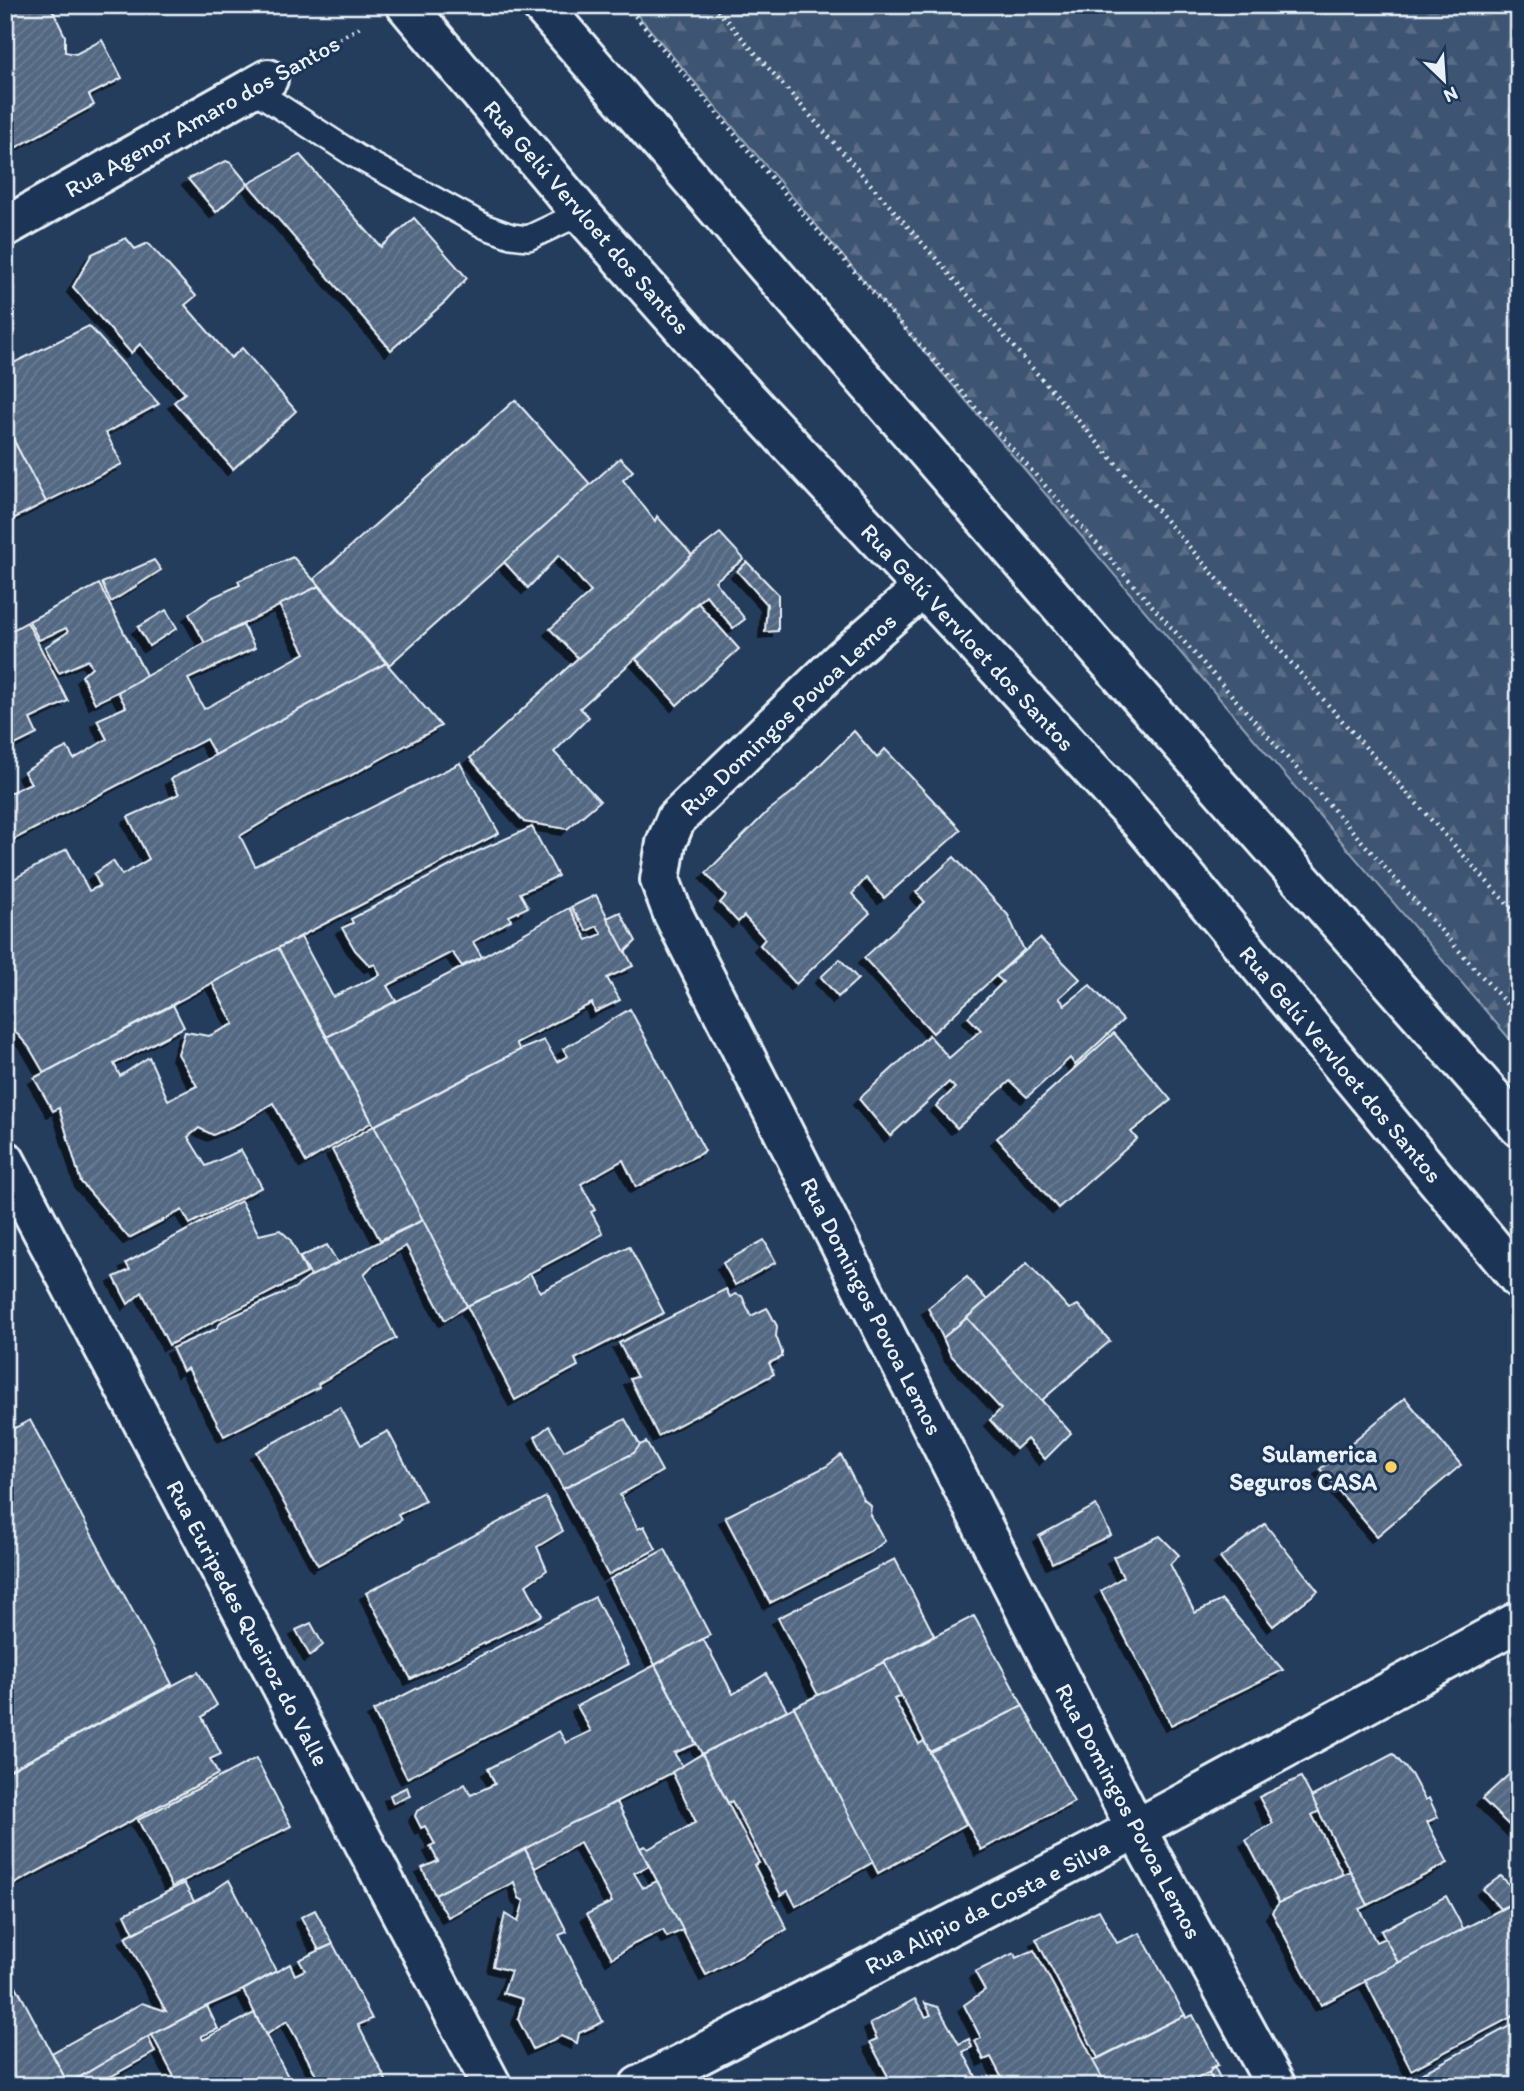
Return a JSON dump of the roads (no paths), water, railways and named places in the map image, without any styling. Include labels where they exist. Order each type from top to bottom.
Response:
[{"type":"street","name":"Rua Gelú Vervloet dos Santos","points":[[406,5],[581,212],[705,353],[1144,826],[1519,1279]]},
{"type":"street","points":[[541,5],[1102,654],[1519,1127]]},
{"type":"street","name":"Rua Agenor Amaro dos Santos","points":[[5,227],[260,83]]},
{"type":"street","name":"Rua Domingos Povoa Lemos","points":[[923,588],[842,659],[676,819],[666,843],[660,880],[679,926],[1136,1829],[1276,2086]]},
{"type":"street","name":"Rua Euripedes Queiroz do Valle","points":[[5,1160],[492,2086]]},
{"type":"street","name":"Rua Alipio da Costa e Silva","points":[[639,2086],[1136,1829],[1519,1621]]},
{"type":"lane","points":[[260,83],[356,156],[486,227],[511,236],[528,238],[581,212]]},
{"type":"place","name":"Sulamerica Seguros CASA","points":[[1391,1467]]}]
